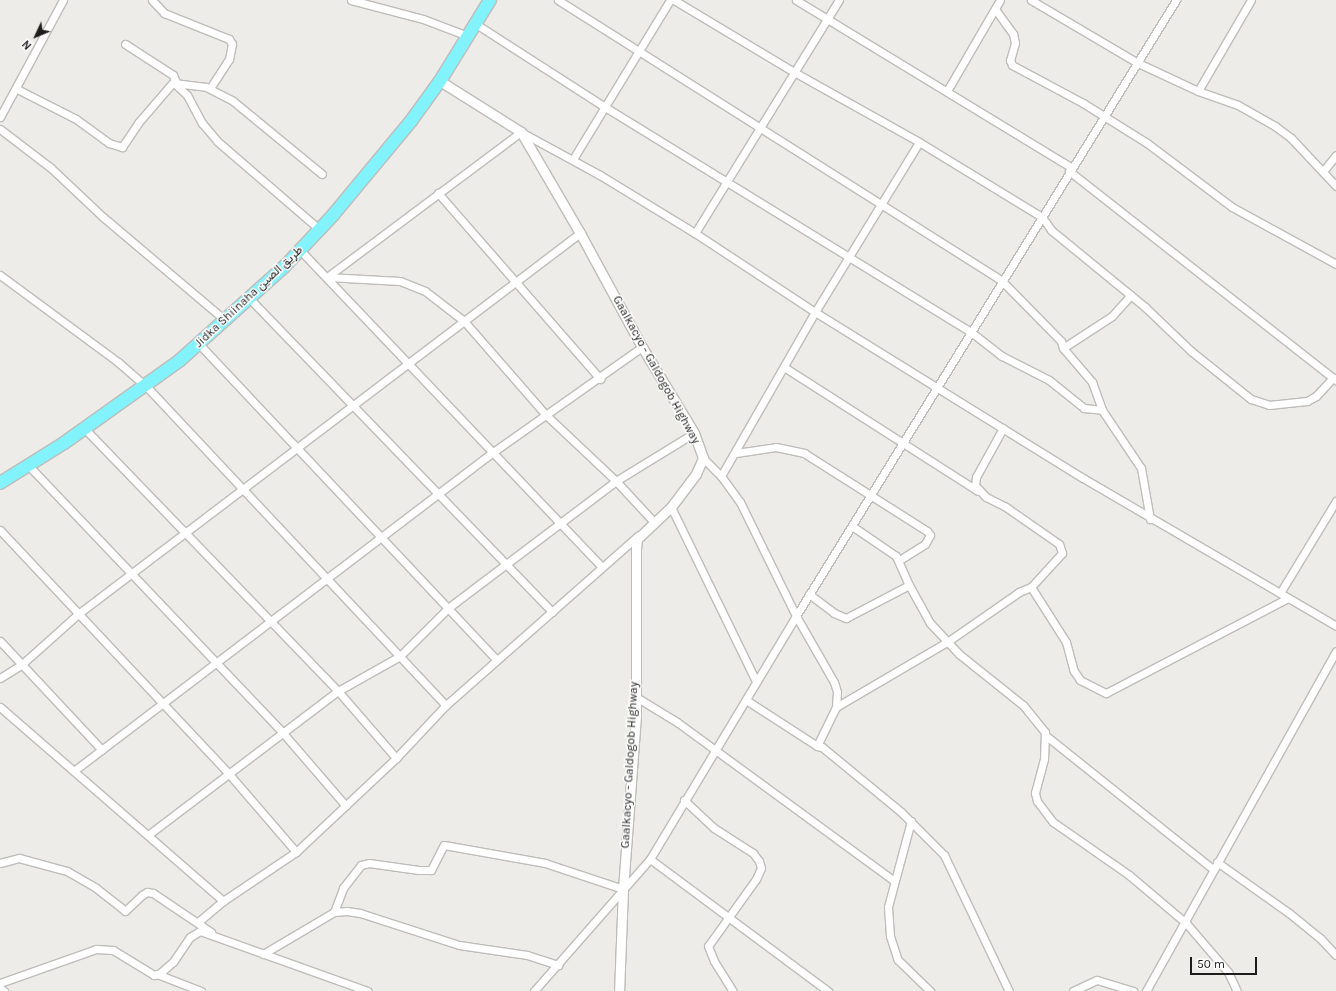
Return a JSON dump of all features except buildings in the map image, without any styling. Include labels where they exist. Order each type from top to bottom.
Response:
[{"type":"main road","name":"Jidka Shiinaha طريق الصين","points":[[0,483],[29,466],[146,386],[250,300],[319,230],[369,173],[440,81],[490,0]]},
{"type":"street","points":[[0,117],[17,89],[63,0]]},
{"type":"street","points":[[152,0],[164,13],[229,39],[232,44],[229,59],[210,88]]},
{"type":"street","points":[[351,0],[430,21],[468,36]]},
{"type":"street","points":[[558,0],[759,129],[882,204],[1001,280],[1032,310],[1061,342],[1063,348],[1092,382],[1102,410],[1141,468],[1150,519]]},
{"type":"street","points":[[573,159],[638,50],[670,0]]},
{"type":"street","points":[[674,0],[794,72],[919,142],[1042,217],[1051,230],[1131,295],[1191,351],[1233,386],[1261,404],[1268,405],[1307,401],[1316,396],[1335,379],[1273,328],[1070,169],[947,91],[826,20],[796,0]]},
{"type":"street","points":[[696,233],[726,181],[839,0]]},
{"type":"street","points":[[947,91],[1000,0]]},
{"type":"street","points":[[1031,0],[1138,63],[1198,91],[1238,105],[1275,126],[1291,138],[1324,170],[1336,186]]},
{"type":"street","points":[[534,991],[650,859],[684,800],[717,751],[756,681],[872,495],[1001,280],[1042,217],[1070,169],[1104,118],[1176,0]]},
{"type":"street","points":[[1198,91],[1251,0]]},
{"type":"street","points":[[995,9],[1013,34],[1015,44],[1010,60],[1012,65],[1083,103],[1104,118],[1147,143],[1232,206],[1336,264]]},
{"type":"street","points":[[476,24],[605,107],[970,332],[1002,356],[1049,380],[1084,408],[1102,410]]},
{"type":"street","points":[[125,44],[173,75],[174,83],[187,95],[202,122],[217,141],[319,230]]},
{"type":"street","name":"Gaalkacyo - Galdogob Highway","points":[[440,81],[521,132],[580,233],[642,347],[694,433],[703,458],[696,474],[671,506],[637,539],[636,697],[623,889],[619,991]]},
{"type":"street","points":[[17,89],[76,119],[109,143],[122,147],[138,123],[174,83]]},
{"type":"street","points":[[174,83],[210,88],[233,101],[322,174]]},
{"type":"street","points":[[0,129],[51,168],[103,217],[226,321]]},
{"type":"street","points":[[327,277],[521,132],[573,159],[696,233],[815,312],[1150,519],[1336,626]]},
{"type":"street","points":[[721,476],[736,453],[815,312],[919,142]]},
{"type":"street","points":[[1324,170],[1336,155]]},
{"type":"street","points":[[438,193],[600,379]]},
{"type":"street","points":[[0,678],[21,665],[78,614],[580,233]]},
{"type":"street","points":[[300,250],[602,567]]},
{"type":"street","points":[[0,275],[118,362],[146,386],[446,705]]},
{"type":"street","points":[[327,277],[400,281],[425,291],[464,321],[545,414],[616,481],[654,522]]},
{"type":"street","points":[[1063,348],[1112,316],[1131,295]]},
{"type":"street","points":[[250,300],[552,612]]},
{"type":"street","points":[[198,344],[497,660]]},
{"type":"street","points":[[75,770],[493,452],[545,414],[600,379],[642,347]]},
{"type":"street","points":[[784,367],[980,491],[1059,544],[1062,549],[1062,554],[1031,587],[1019,592],[947,642],[836,707]]},
{"type":"street","points":[[980,491],[976,485],[976,477],[1003,428]]},
{"type":"street","points":[[84,429],[184,534],[338,691],[396,758]]},
{"type":"street","points":[[148,835],[338,691],[400,656],[448,608],[616,481],[694,433]]},
{"type":"street","points":[[736,453],[776,447],[791,448],[804,453],[872,495],[930,535],[925,544],[899,560]]},
{"type":"street","points":[[703,458],[721,476],[752,524],[796,616],[834,682],[837,692],[836,707],[820,735],[817,746]]},
{"type":"street","points":[[29,466],[283,733],[346,806]]},
{"type":"street","points":[[1280,593],[1336,502]]},
{"type":"street","points":[[198,922],[223,901],[296,852],[396,758],[446,705],[671,506],[756,681]]},
{"type":"street","points":[[852,526],[899,560],[909,585],[930,623],[972,666],[1023,705],[1045,735],[1213,869]]},
{"type":"street","points":[[0,530],[229,774],[296,852]]},
{"type":"street","points":[[809,594],[834,613],[846,618],[909,585]]},
{"type":"street","points":[[1031,587],[1066,642],[1074,671],[1080,680],[1106,693],[1288,598]]},
{"type":"street","points":[[0,641],[102,750]]},
{"type":"street","points":[[1146,991],[1186,923],[1216,862],[1336,651]]},
{"type":"street","points":[[636,697],[677,722],[893,880]]},
{"type":"street","points":[[746,700],[817,746],[822,747],[911,821],[944,855],[953,870],[1009,991]]},
{"type":"street","points":[[0,707],[75,770],[223,901]]},
{"type":"street","points":[[1045,735],[1044,759],[1035,793],[1037,801],[1053,822],[1129,875],[1186,923],[1228,972],[1237,991]]},
{"type":"street","points":[[684,800],[714,828],[753,853],[759,860],[761,868],[756,879],[730,918],[708,946],[714,961],[733,991]]},
{"type":"street","points":[[911,821],[893,880],[888,907],[892,942],[898,960],[930,991]]},
{"type":"street","points":[[334,912],[343,888],[361,865],[369,863],[419,870],[431,870],[444,845],[545,863],[623,889]]},
{"type":"street","points":[[0,863],[19,858],[67,871],[96,888],[125,911],[142,895],[147,892],[153,893],[198,922],[218,937]]},
{"type":"street","points":[[650,859],[828,991]]},
{"type":"street","points":[[1216,862],[1289,913],[1320,938],[1336,955]]},
{"type":"street","points":[[263,954],[334,912],[360,913],[459,945],[527,955],[558,964]]},
{"type":"street","points":[[157,974],[166,970],[190,937],[195,933],[205,932],[368,991]]},
{"type":"street","points":[[0,983],[96,949],[113,950],[157,974],[201,991]]},
{"type":"street","points":[[1073,991],[1097,980],[1133,991]]},
{"type":"street","points":[[0,988],[4,991]]}]
